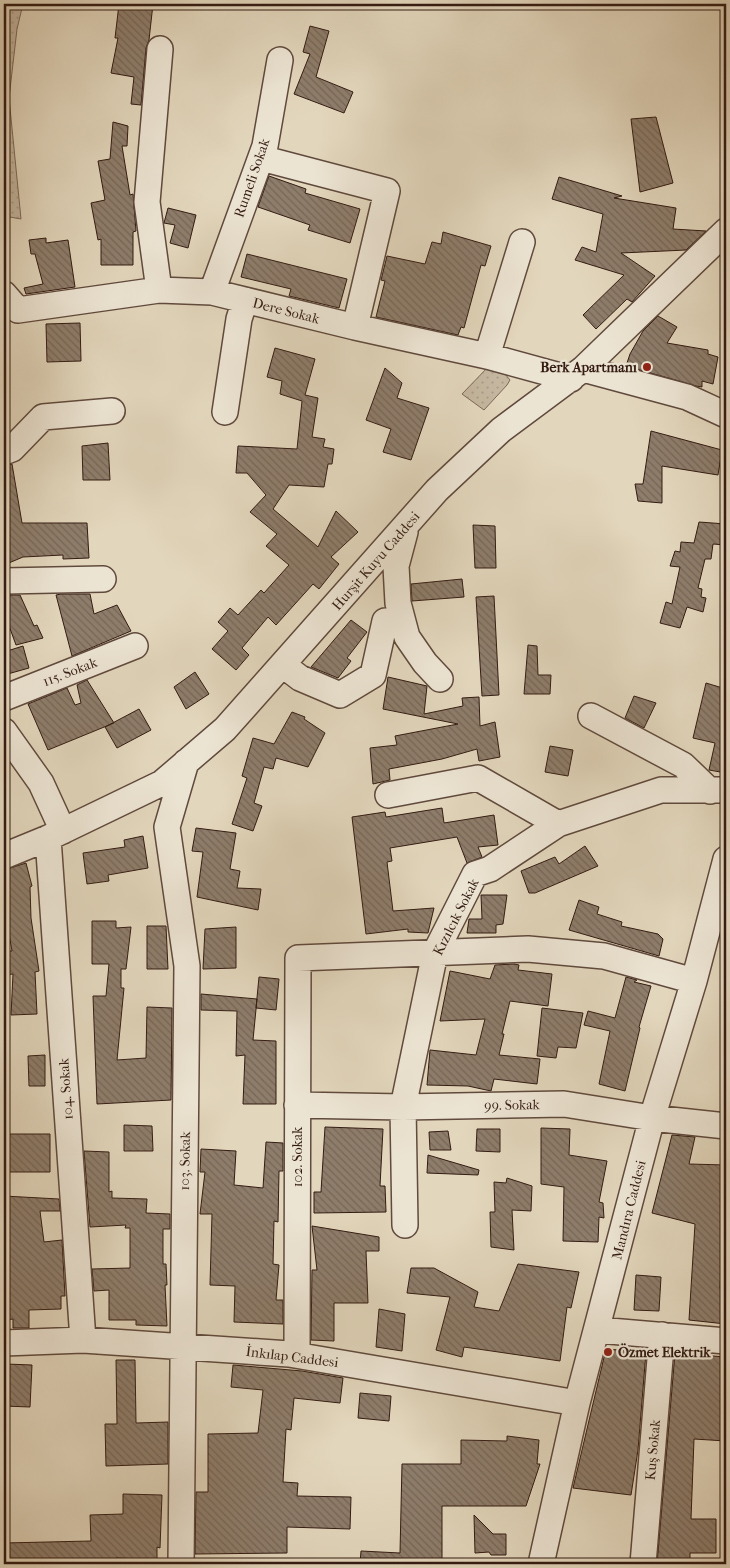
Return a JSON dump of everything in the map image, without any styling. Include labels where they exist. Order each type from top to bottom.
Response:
[{"type":"street","points":[[159,290],[148,202],[160,49]]},
{"type":"street","name":"Rumeli Sokak","points":[[212,292],[266,146],[280,60]]},
{"type":"street","points":[[261,158],[387,191],[356,327]]},
{"type":"street","name":"Hurşit Kuyu Caddesi","points":[[4,856],[56,834],[162,783],[226,729],[437,490],[501,430],[577,374],[726,231]]},
{"type":"street","points":[[487,356],[522,242]]},
{"type":"street","name":"Dere Sokak","points":[[4,294],[18,310],[159,290],[212,292],[487,356],[687,397],[726,415]]},
{"type":"street","points":[[225,412],[239,319],[244,300]]},
{"type":"street","points":[[4,452],[12,449],[43,417],[112,411]]},
{"type":"street","points":[[408,525],[396,566],[398,603],[406,636],[425,663],[440,679]]},
{"type":"street","points":[[4,580],[103,579]]},
{"type":"street","points":[[283,666],[300,678],[340,695],[373,674],[385,621]]},
{"type":"street","name":"115. Sokak","points":[[4,698],[135,646]]},
{"type":"street","points":[[591,716],[683,765],[718,790]]},
{"type":"street","points":[[4,731],[41,783],[56,834]]},
{"type":"street","name":"103. Sokak","points":[[181,1564],[187,966],[167,827],[186,762]]},
{"type":"street","points":[[388,795],[478,778],[558,824]]},
{"type":"street","name":"Kızılcık Sokak","points":[[405,1225],[403,1107],[435,953],[475,874],[490,868],[558,824],[661,790],[718,790]]},
{"type":"street","name":"104. Sokak","points":[[56,834],[83,1340]]},
{"type":"street","name":"Mandıra Caddesi","points":[[541,1564],[577,1403],[598,1330],[652,1118],[694,982],[726,859]]},
{"type":"street","points":[[435,953],[528,949],[604,956],[694,982]]},
{"type":"street","name":"102. Sokak","points":[[297,1355],[296,1105],[298,958],[435,953]]},
{"type":"street","name":"99. Sokak","points":[[296,1105],[403,1107],[564,1104],[652,1118],[726,1126]]},
{"type":"street","points":[[598,1330],[726,1341]]},
{"type":"street","name":"Kuş Sokak","points":[[643,1564],[662,1335]]},
{"type":"street","name":"İnkılap Caddesi","points":[[4,1342],[83,1340],[297,1355],[577,1403]]},
{"type":"shaded area","points":[[4,4],[23,4],[17,29],[9,98],[21,219],[4,216]]},
{"type":"shaded area","points":[[489,366],[505,374],[510,380],[484,410],[462,394]]},
{"type":"building","points":[[119,4],[153,4],[149,40],[146,48],[141,105],[131,104],[134,77],[111,73],[118,38],[115,38]]},
{"type":"building","points":[[310,26],[329,31],[316,77],[353,92],[344,113],[294,94],[310,54],[303,52]]},
{"type":"building","points":[[656,117],[673,183],[640,192],[631,119]]},
{"type":"building","points":[[113,122],[128,126],[127,146],[122,146],[130,195],[133,194],[136,231],[133,232],[133,265],[101,265],[101,239],[98,240],[91,203],[105,200],[98,161],[110,159]]},
{"type":"building","points":[[269,176],[306,189],[305,193],[360,209],[350,243],[308,230],[310,225],[258,207]]},
{"type":"building","points":[[559,177],[622,196],[614,198],[676,208],[673,229],[706,231],[686,250],[621,253],[655,276],[632,302],[627,299],[596,329],[583,315],[624,275],[575,260],[582,247],[596,252],[603,214],[552,199]]},
{"type":"building","points":[[168,208],[196,215],[188,248],[170,243],[175,225],[164,223]]},
{"type":"building","points":[[443,232],[491,246],[485,266],[481,265],[464,328],[461,327],[458,335],[376,317],[385,281],[381,280],[387,256],[425,264],[432,242],[441,244]]},
{"type":"building","points":[[46,238],[46,243],[68,240],[75,287],[26,294],[24,288],[43,284],[35,254],[31,254],[29,240]]},
{"type":"building","points":[[247,254],[347,279],[339,308],[289,296],[291,289],[241,277]]},
{"type":"building","points":[[658,316],[677,327],[667,343],[708,350],[708,354],[718,357],[713,384],[702,381],[702,387],[696,386],[626,366],[630,354],[643,331]]},
{"type":"building","points":[[80,323],[81,361],[47,362],[46,324]]},
{"type":"building","points":[[275,348],[315,359],[305,395],[318,398],[312,437],[325,439],[323,447],[334,449],[332,464],[328,464],[324,487],[289,485],[273,509],[318,547],[336,511],[358,532],[331,557],[339,564],[319,589],[313,584],[276,625],[268,617],[242,648],[249,655],[236,670],[212,649],[228,631],[218,622],[230,608],[238,615],[261,590],[264,593],[289,565],[266,546],[277,534],[250,512],[266,495],[247,473],[236,473],[238,446],[297,449],[302,401],[280,394],[282,381],[267,377]]},
{"type":"building","points":[[385,368],[402,383],[397,398],[429,408],[411,460],[383,452],[391,429],[366,420]]},
{"type":"building","points":[[651,431],[722,450],[718,475],[662,466],[662,503],[638,501],[635,484],[643,484]]},
{"type":"building","points":[[108,443],[110,480],[83,480],[82,446]]},
{"type":"building","points":[[12,464],[22,523],[87,523],[89,558],[63,559],[63,555],[23,557],[4,565],[4,466]]},
{"type":"building","points":[[699,522],[726,524],[726,545],[713,544],[711,559],[705,559],[698,588],[702,589],[701,597],[706,598],[703,612],[687,607],[680,628],[660,623],[666,602],[672,604],[680,567],[670,566],[675,551],[680,552],[681,542],[694,543]]},
{"type":"building","points":[[473,525],[495,526],[496,568],[475,568]]},
{"type":"building","points":[[462,579],[464,597],[412,601],[411,584]]},
{"type":"building","points":[[90,594],[94,614],[117,605],[131,631],[72,656],[56,595]]},
{"type":"building","points":[[4,595],[20,595],[34,626],[37,625],[43,638],[16,645],[4,612]]},
{"type":"building","points":[[494,596],[499,695],[482,696],[476,597]]},
{"type":"building","points":[[351,620],[367,632],[347,658],[351,661],[338,678],[311,667]]},
{"type":"building","points":[[528,645],[537,646],[538,675],[551,675],[550,694],[524,694]]},
{"type":"building","points":[[23,646],[29,668],[4,675],[4,652]]},
{"type":"building","points":[[195,672],[209,694],[186,709],[174,687]]},
{"type":"building","points":[[388,677],[427,686],[424,714],[463,706],[462,698],[479,697],[480,726],[495,722],[500,757],[479,761],[477,749],[442,759],[389,769],[390,780],[373,784],[370,748],[397,745],[395,736],[458,724],[383,709]]},
{"type":"building","points":[[87,680],[114,723],[48,750],[28,704],[67,688],[75,705],[81,703],[77,685]]},
{"type":"building","points":[[706,683],[726,689],[726,773],[709,770],[715,743],[693,738]]},
{"type":"building","points":[[634,696],[656,703],[644,728],[625,718]]},
{"type":"building","points":[[139,709],[151,730],[117,748],[105,727]]},
{"type":"building","points":[[292,712],[305,717],[304,719],[325,733],[308,767],[276,758],[273,769],[264,767],[254,803],[262,806],[253,831],[232,824],[247,778],[242,776],[253,738],[274,744]]},
{"type":"building","points":[[550,746],[573,750],[568,776],[545,772]]},
{"type":"building","points":[[442,808],[444,823],[494,815],[498,845],[478,847],[482,857],[467,863],[457,837],[390,848],[392,861],[387,862],[393,911],[434,908],[428,933],[408,932],[408,929],[366,934],[352,817],[385,812],[386,817]]},
{"type":"building","points":[[196,828],[236,833],[230,869],[240,871],[237,888],[261,889],[258,910],[197,897],[203,852],[192,851]]},
{"type":"building","points":[[143,836],[148,868],[108,875],[109,881],[87,884],[83,853],[125,847],[124,840]]},
{"type":"building","points":[[585,846],[598,866],[535,893],[529,893],[521,871],[555,857],[559,864]]},
{"type":"building","points":[[26,863],[32,886],[30,887],[31,918],[39,971],[35,972],[37,1014],[11,1015],[13,974],[4,975],[4,951],[12,951],[6,917],[4,917],[4,870]]},
{"type":"building","points":[[481,895],[507,895],[503,924],[496,925],[496,933],[467,933],[469,919],[482,919]]},
{"type":"building","points":[[579,900],[599,907],[597,914],[622,922],[621,926],[658,934],[663,939],[659,956],[569,930]]},
{"type":"building","points":[[92,921],[116,921],[116,928],[131,927],[126,969],[121,969],[121,988],[124,988],[117,1060],[146,1058],[147,1007],[172,1008],[171,1100],[97,1104],[93,996],[106,996],[109,964],[92,964]]},
{"type":"building","points":[[147,926],[166,926],[168,969],[147,969]]},
{"type":"building","points":[[236,927],[236,968],[203,969],[205,929]]},
{"type":"building","points":[[495,965],[519,965],[518,970],[552,974],[548,1006],[510,1001],[499,1055],[540,1059],[537,1084],[494,1079],[491,1091],[468,1086],[427,1085],[430,1050],[476,1055],[485,1019],[440,1021],[450,971],[490,979]]},
{"type":"building","points":[[259,977],[279,979],[276,1010],[256,1008]]},
{"type":"building","points":[[626,977],[637,980],[634,982],[651,986],[639,1027],[625,1091],[599,1084],[610,1031],[584,1025],[588,1011],[615,1018]]},
{"type":"building","points":[[201,994],[257,999],[253,1040],[276,1041],[276,1104],[243,1104],[245,1055],[236,1056],[237,1011],[201,1010]]},
{"type":"building","points":[[542,1008],[583,1013],[576,1048],[558,1047],[556,1058],[537,1056]]},
{"type":"building","points":[[45,1055],[45,1086],[29,1086],[28,1056]]},
{"type":"building","points":[[124,1125],[152,1126],[153,1151],[124,1151]]},
{"type":"building","points":[[325,1127],[383,1129],[380,1186],[385,1186],[386,1212],[314,1213],[314,1192],[321,1192]]},
{"type":"building","points":[[541,1128],[570,1129],[569,1155],[607,1161],[599,1202],[603,1203],[604,1218],[599,1217],[598,1242],[563,1241],[564,1187],[541,1184]]},
{"type":"building","points":[[477,1129],[500,1129],[500,1152],[476,1151]]},
{"type":"building","points":[[448,1131],[451,1150],[430,1150],[429,1132]]},
{"type":"building","points":[[4,1134],[50,1134],[50,1172],[4,1172]]},
{"type":"building","points":[[672,1135],[695,1137],[689,1164],[726,1165],[726,1241],[723,1241],[720,1288],[726,1288],[726,1324],[689,1320],[695,1224],[652,1213]]},
{"type":"building","points":[[266,1142],[283,1143],[283,1171],[279,1171],[278,1222],[274,1221],[273,1264],[279,1265],[276,1300],[283,1300],[283,1324],[234,1322],[235,1286],[210,1285],[212,1214],[200,1214],[205,1172],[200,1172],[201,1149],[236,1151],[234,1185],[263,1188]]},
{"type":"building","points":[[84,1151],[109,1152],[109,1192],[112,1191],[112,1198],[147,1199],[146,1213],[170,1214],[170,1229],[163,1229],[163,1264],[166,1264],[167,1285],[165,1285],[167,1326],[136,1325],[136,1320],[109,1320],[109,1290],[94,1291],[92,1269],[130,1268],[130,1228],[125,1228],[126,1225],[90,1227]]},
{"type":"building","points":[[428,1155],[479,1170],[478,1175],[427,1173]]},
{"type":"building","points":[[507,1178],[532,1186],[531,1211],[512,1210],[514,1250],[491,1247],[490,1212],[495,1212],[494,1182],[506,1183]]},
{"type":"building","points":[[4,1196],[59,1199],[60,1211],[40,1211],[44,1242],[62,1240],[65,1296],[61,1296],[61,1309],[29,1310],[29,1328],[13,1328],[13,1319],[6,1320]]},
{"type":"building","points":[[312,1226],[379,1237],[379,1251],[366,1251],[368,1303],[334,1303],[334,1341],[311,1340],[312,1270],[317,1270]]},
{"type":"building","points":[[518,1264],[579,1272],[571,1308],[567,1307],[560,1361],[464,1347],[462,1357],[436,1350],[450,1297],[407,1293],[411,1268],[434,1268],[478,1292],[474,1307],[499,1311]]},
{"type":"building","points":[[636,1275],[661,1277],[659,1311],[634,1310]]},
{"type":"building","points":[[379,1309],[405,1314],[402,1351],[376,1347]]},
{"type":"building","points":[[606,1349],[646,1352],[638,1450],[631,1495],[573,1488]]},
{"type":"building","points":[[675,1353],[726,1357],[724,1391],[726,1391],[726,1441],[694,1439],[691,1519],[716,1519],[716,1553],[690,1553],[690,1564],[657,1564]]},
{"type":"building","points":[[116,1360],[135,1360],[136,1423],[168,1422],[168,1464],[106,1466],[105,1424],[117,1424]]},
{"type":"building","points":[[6,1364],[32,1365],[30,1407],[4,1406]]},
{"type":"building","points":[[233,1365],[302,1371],[343,1378],[340,1403],[294,1398],[291,1430],[286,1429],[283,1482],[298,1483],[297,1496],[351,1497],[350,1529],[287,1527],[287,1553],[195,1554],[196,1492],[208,1492],[208,1434],[258,1433],[263,1390],[231,1387]]},
{"type":"building","points":[[360,1393],[391,1396],[389,1421],[358,1418]]},
{"type":"building","points":[[507,1436],[539,1440],[537,1464],[540,1464],[526,1506],[442,1506],[442,1564],[360,1564],[361,1551],[400,1553],[402,1464],[461,1464],[461,1440],[507,1441]]},
{"type":"building","points":[[123,1494],[162,1495],[160,1548],[157,1547],[157,1560],[116,1558],[116,1564],[4,1564],[4,1543],[91,1541],[90,1515],[123,1514]]},
{"type":"building","points":[[474,1515],[493,1534],[506,1534],[506,1555],[491,1555],[489,1552],[475,1553]]},
{"type":"place","name":"Berk Apartmanı","points":[[647,367]]},
{"type":"place","name":"Özmet Elektrik","points":[[608,1352]]}]
